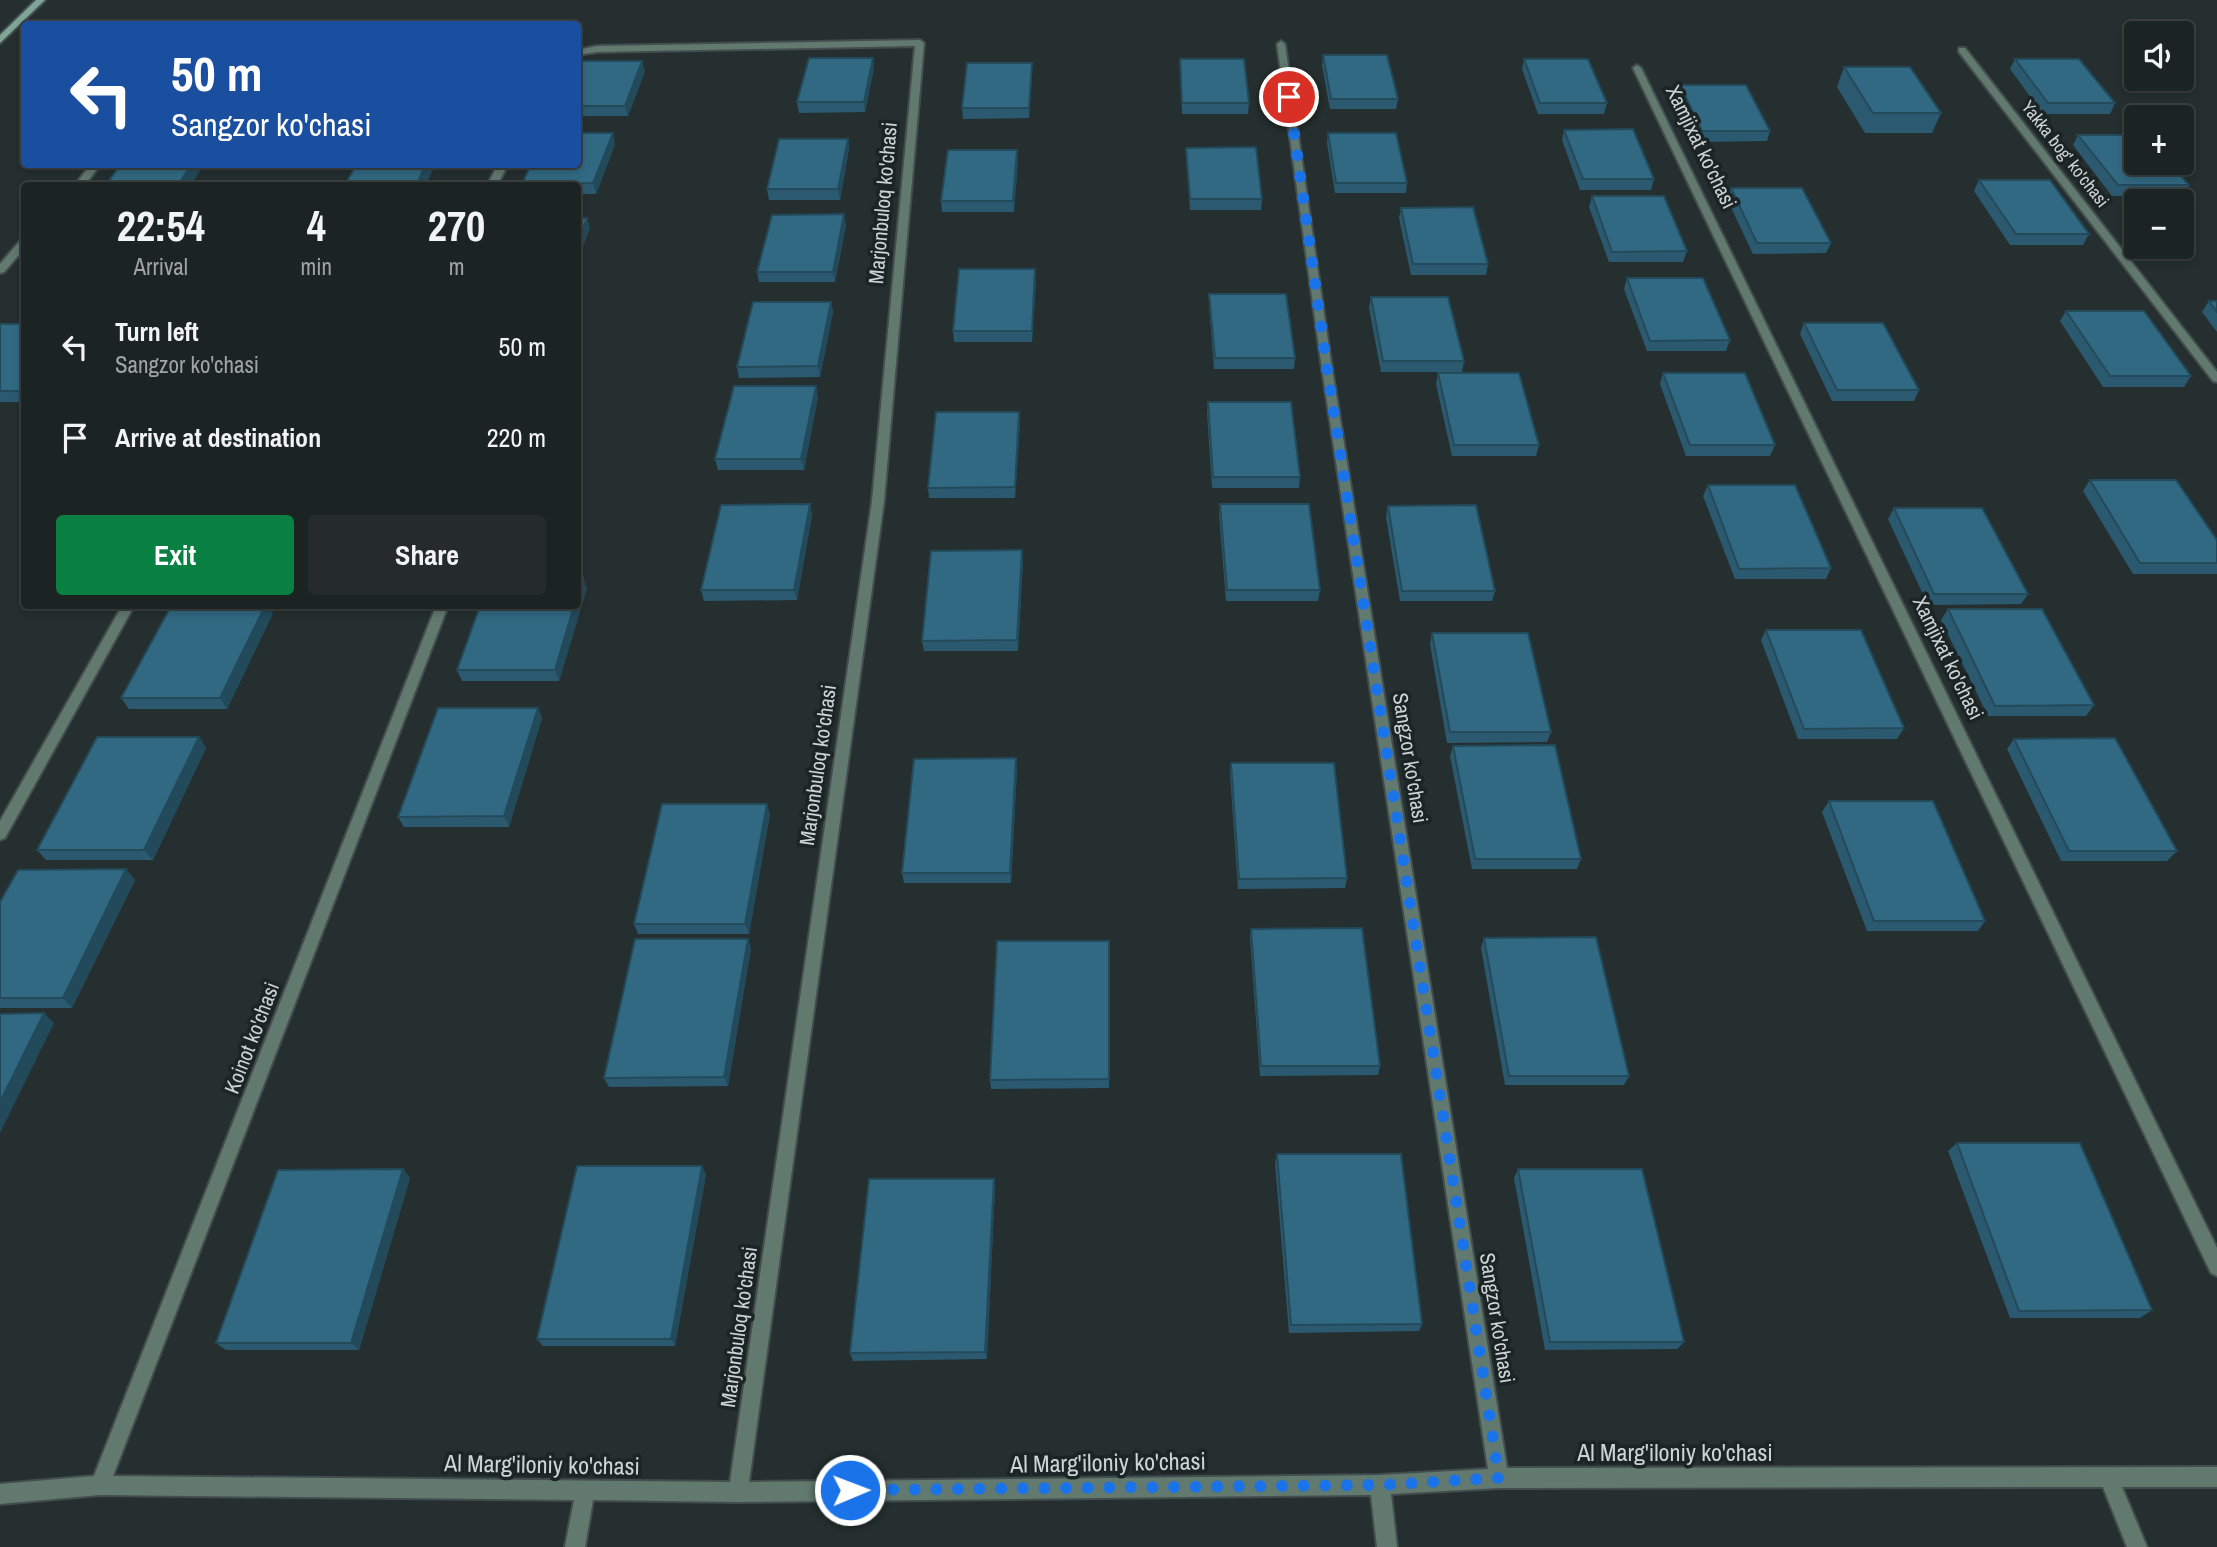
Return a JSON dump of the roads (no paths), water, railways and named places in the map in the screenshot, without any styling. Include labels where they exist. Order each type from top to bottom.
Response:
[{"type":"main road","points":[[0,40],[40,0]]},
{"type":"street","name":"Marjonbuloq ko'chasi","points":[[581,52],[597,49],[920,43],[878,501],[738,1492]]},
{"type":"street","name":"Sangzor ko'chasi","points":[[1281,44],[1326,362],[1499,1478]]},
{"type":"street","name":"Yakka bog' ko'chasi","points":[[1962,50],[2217,379]]},
{"type":"street","name":"Xamjixat ko'chasi","points":[[1637,68],[2217,1267]]},
{"type":"street","points":[[81,182],[94,168]]},
{"type":"street","points":[[0,270],[21,246]]},
{"type":"street","points":[[0,834],[126,609]]},
{"type":"street","name":"Koinot ko'chasi","points":[[100,1485],[441,609]]},
{"type":"street","points":[[2108,1476],[2137,1547]]},
{"type":"street","name":"Al Marg'iloniy ko'chasi","points":[[0,1494],[100,1485],[738,1492],[1380,1485],[1499,1478],[2217,1477]]},
{"type":"street","points":[[1380,1485],[1387,1547]]},
{"type":"street","points":[[575,1547],[585,1491]]}]
